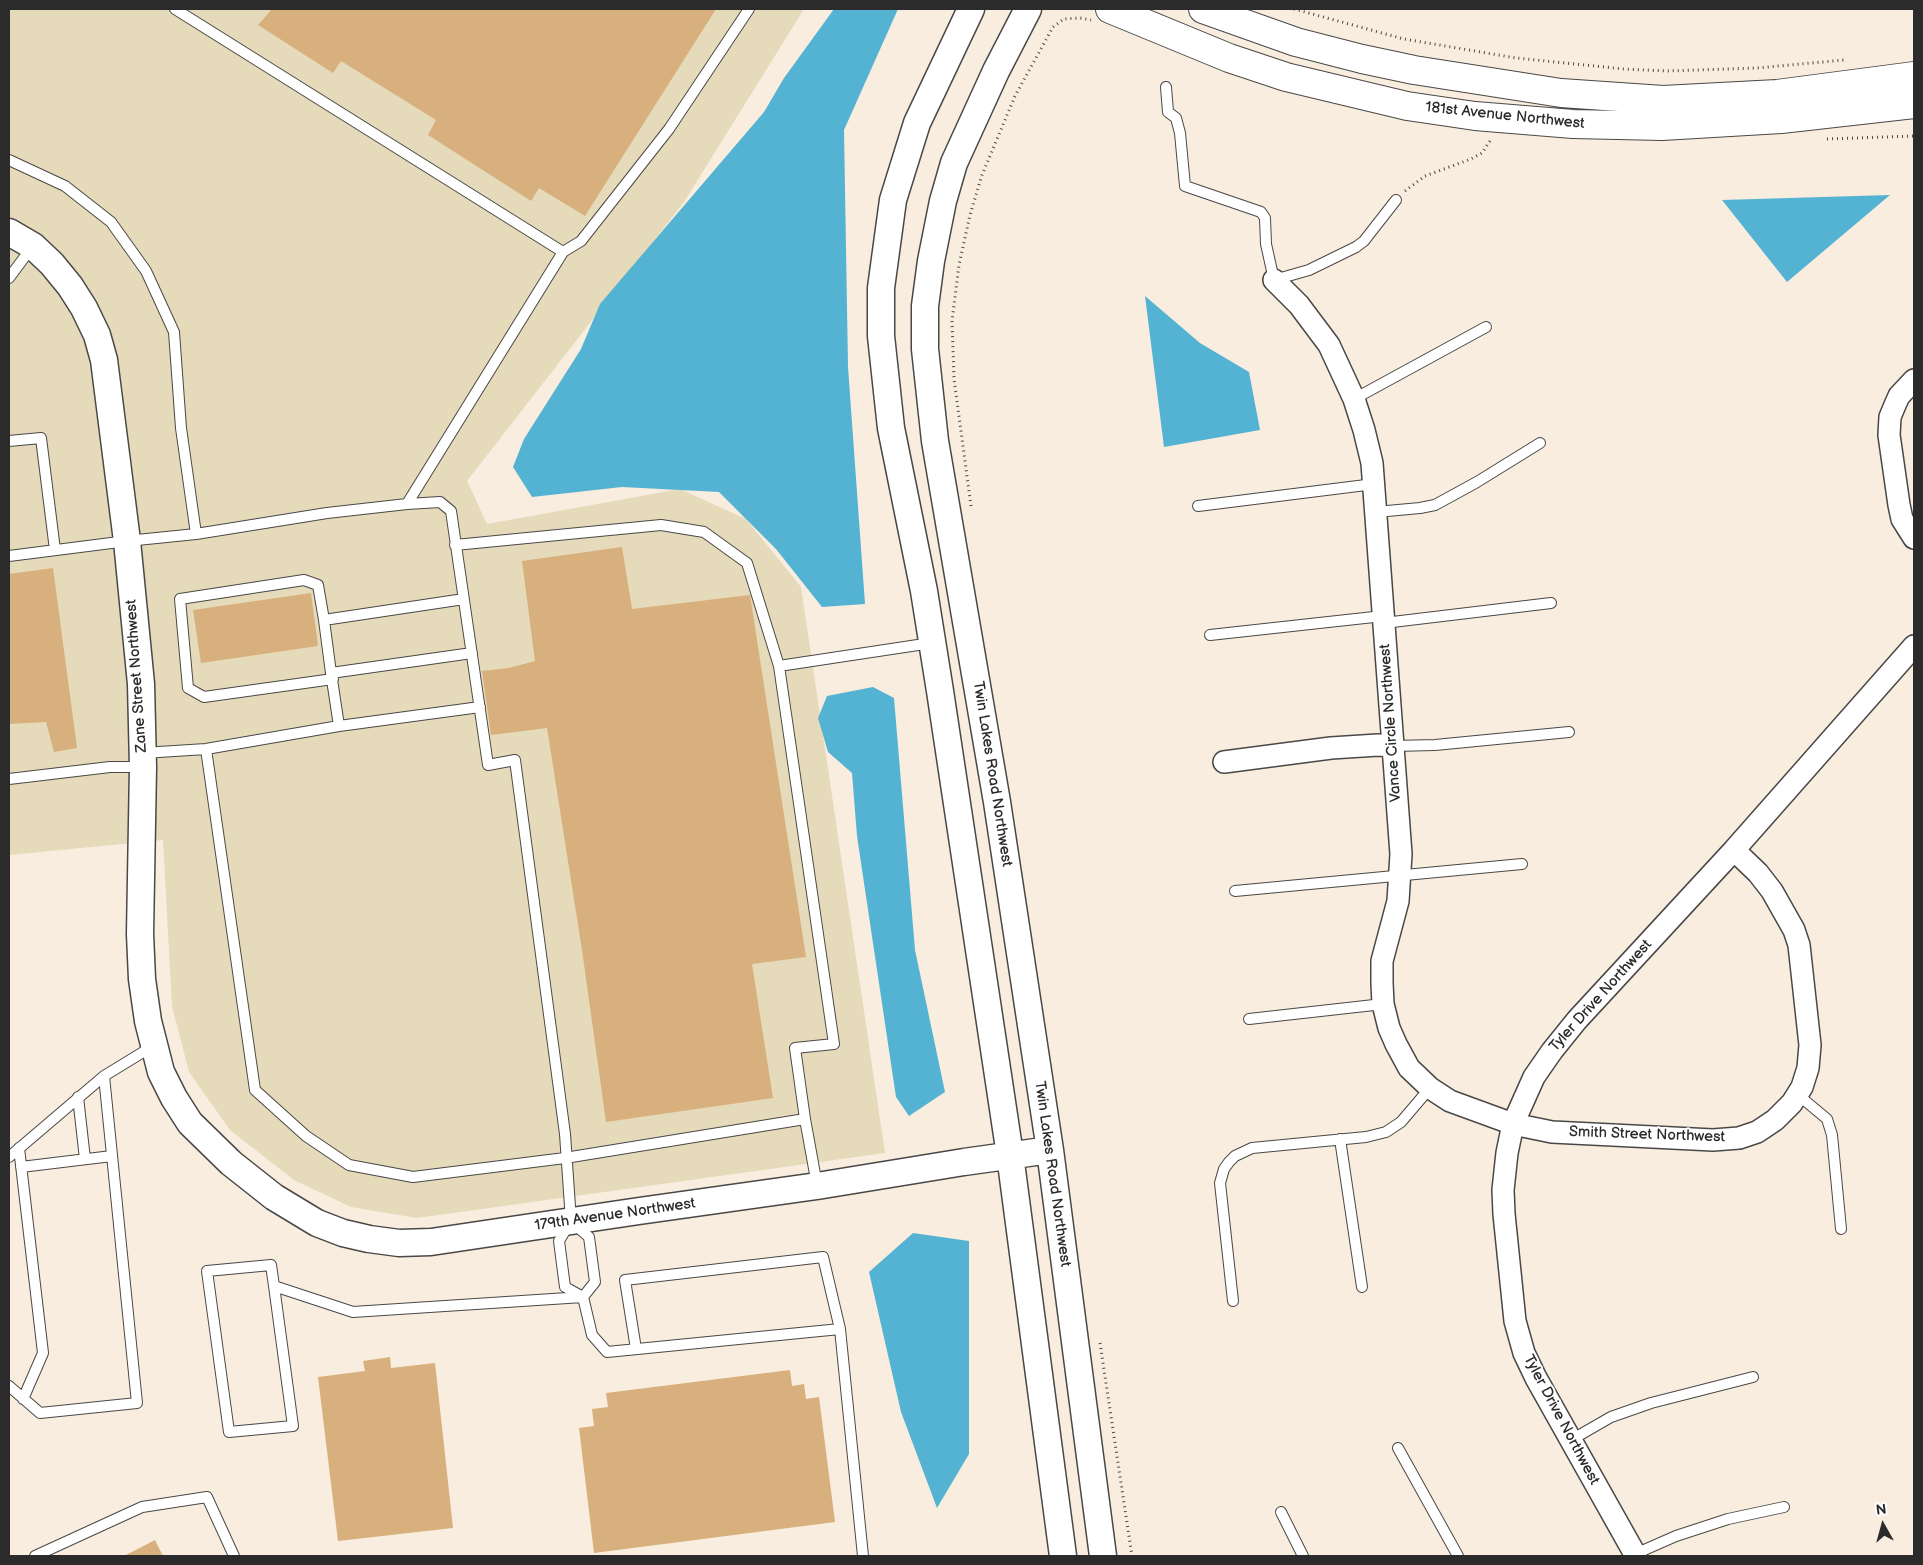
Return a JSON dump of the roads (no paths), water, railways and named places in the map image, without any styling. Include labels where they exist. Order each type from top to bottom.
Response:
[{"type":"main road","name":"181st Avenue Northwest","points":[[1110,9],[1229,58],[1286,77],[1407,106],[1475,116],[1572,124],[1662,126],[1780,120],[1914,104]]},
{"type":"main road","name":"181st Avenue Northwest","points":[[1202,9],[1296,42],[1362,59],[1414,70],[1561,93],[1662,100],[1777,94],[1914,76]]},
{"type":"street","points":[[971,9],[928,99],[906,156],[893,200],[881,288],[881,336],[891,428],[924,591],[1010,1155],[1063,1556]]},
{"type":"street","name":"Twin Lakes Road Northwest","points":[[1028,9],[992,80],[954,163],[943,201],[930,261],[925,306],[925,349],[935,441],[997,802],[1050,1150],[1103,1556]]},
{"type":"street","name":"Zane Street Northwest","points":[[9,232],[33,246],[52,264],[70,286],[84,308],[97,335],[104,360],[127,541],[141,684],[143,760],[140,934],[142,980],[153,1046],[161,1072],[174,1098],[190,1123],[208,1142]]},
{"type":"street","name":"Vance Circle Northwest","points":[[1274,280],[1299,304],[1329,345],[1354,399],[1370,455],[1374,484],[1401,854],[1398,901],[1382,961],[1383,1004],[1389,1028],[1403,1058],[1430,1088],[1450,1101],[1513,1124]]},
{"type":"street","points":[[1914,380],[1899,396],[1890,417],[1889,435],[1898,505],[1902,519],[1914,538]]},
{"type":"street","name":"Tyler Drive Northwest","points":[[1635,1555],[1524,1352],[1515,1321],[1503,1190],[1507,1153],[1513,1124],[1534,1077],[1577,1020],[1734,850],[1914,646]]},
{"type":"street","points":[[1224,762],[1331,748],[1393,746]]},
{"type":"street","name":"Smith Street Northwest","points":[[1513,1124],[1552,1132],[1713,1140],[1739,1138],[1757,1132],[1775,1120],[1792,1103],[1802,1087],[1808,1068],[1810,1045],[1800,945],[1772,890],[1758,873],[1734,850]]},
{"type":"street","name":"179th Avenue Northwest","points":[[208,1142],[231,1164],[274,1197],[317,1223],[342,1233],[399,1243],[431,1242],[1050,1150]]},
{"type":"lane","points":[[175,9],[563,252]]},
{"type":"lane","points":[[407,504],[563,252],[581,241],[669,129],[749,9]]},
{"type":"lane","points":[[1166,87],[1168,112],[1176,118],[1180,133],[1185,186],[1261,212],[1265,218],[1266,244],[1274,280],[1309,270],[1356,247],[1364,240],[1396,200]]},
{"type":"lane","points":[[9,160],[65,186],[111,222],[146,271],[174,332],[181,428],[196,534]]},
{"type":"lane","points":[[9,278],[33,246]]},
{"type":"lane","points":[[1354,399],[1486,327]]},
{"type":"lane","points":[[9,441],[41,438],[55,550]]},
{"type":"lane","points":[[1376,512],[1435,505],[1477,482],[1540,443]]},
{"type":"lane","points":[[1198,506],[1374,484]]},
{"type":"lane","points":[[9,556],[196,534],[327,513],[407,504],[440,502],[451,511],[488,765],[515,760],[565,1134],[565,1158],[571,1221],[559,1240],[565,1287],[582,1297],[592,1335],[607,1352],[840,1329]]},
{"type":"lane","points":[[455,545],[661,525],[704,532],[747,563],[779,666],[834,1044],[795,1048],[817,1186]]},
{"type":"lane","points":[[339,726],[332,676],[324,620],[318,585],[304,580],[180,599],[188,688],[204,697],[332,676],[472,654]]},
{"type":"lane","points":[[324,620],[464,598]]},
{"type":"lane","points":[[1210,635],[1551,603]]},
{"type":"lane","points":[[779,666],[931,643]]},
{"type":"lane","points":[[9,779],[110,767],[339,726],[480,707]]},
{"type":"lane","points":[[1393,746],[1435,746],[1569,732]]},
{"type":"lane","points":[[206,749],[255,1090],[306,1136],[349,1165],[413,1177],[565,1158],[805,1120]]},
{"type":"lane","points":[[1235,891],[1522,864]]},
{"type":"lane","points":[[1249,1019],[1383,1004]]},
{"type":"lane","points":[[9,1157],[104,1076],[153,1046]]},
{"type":"lane","points":[[9,1386],[40,1413],[137,1403],[104,1076]]},
{"type":"lane","points":[[1233,1301],[1220,1183],[1224,1169],[1235,1156],[1252,1148],[1366,1137],[1386,1132],[1395,1127],[1430,1088]]},
{"type":"lane","points":[[1797,1094],[1827,1119],[1832,1135],[1841,1229]]},
{"type":"lane","points":[[78,1098],[85,1159]]},
{"type":"lane","points":[[1340,1139],[1362,1287]]},
{"type":"lane","points":[[19,1148],[43,1353],[24,1399]]},
{"type":"lane","points":[[21,1167],[112,1156]]},
{"type":"lane","points":[[274,1286],[353,1312],[582,1297],[595,1282],[589,1237],[571,1221]]},
{"type":"lane","points":[[636,1349],[625,1280],[823,1257],[840,1329],[863,1556]]},
{"type":"lane","points":[[271,1265],[274,1286],[293,1426],[229,1432],[207,1271],[271,1265]]},
{"type":"lane","points":[[1571,1440],[1611,1417],[1651,1403],[1753,1377]]},
{"type":"lane","points":[[1398,1448],[1458,1556]]},
{"type":"lane","points":[[35,1556],[142,1507],[207,1497],[234,1556]]},
{"type":"lane","points":[[1635,1555],[1676,1536],[1728,1519],[1784,1507]]},
{"type":"lane","points":[[1281,1512],[1303,1556]]},
{"type":"water","points":[[834,9],[898,9],[844,130],[848,367],[865,604],[822,607],[776,549],[719,492],[622,487],[532,497],[513,467],[524,439],[581,349],[600,304],[764,112],[784,78]]},
{"type":"water","points":[[1890,195],[1787,282],[1722,200]]},
{"type":"water","points":[[1145,296],[1200,343],[1249,372],[1260,430],[1164,447]]},
{"type":"water","points":[[873,687],[894,698],[915,950],[945,1092],[909,1116],[896,1097],[857,836],[852,773],[828,752],[818,718],[827,696]]},
{"type":"water","points":[[913,1233],[969,1241],[969,1454],[937,1508],[901,1412],[869,1272]]}]
